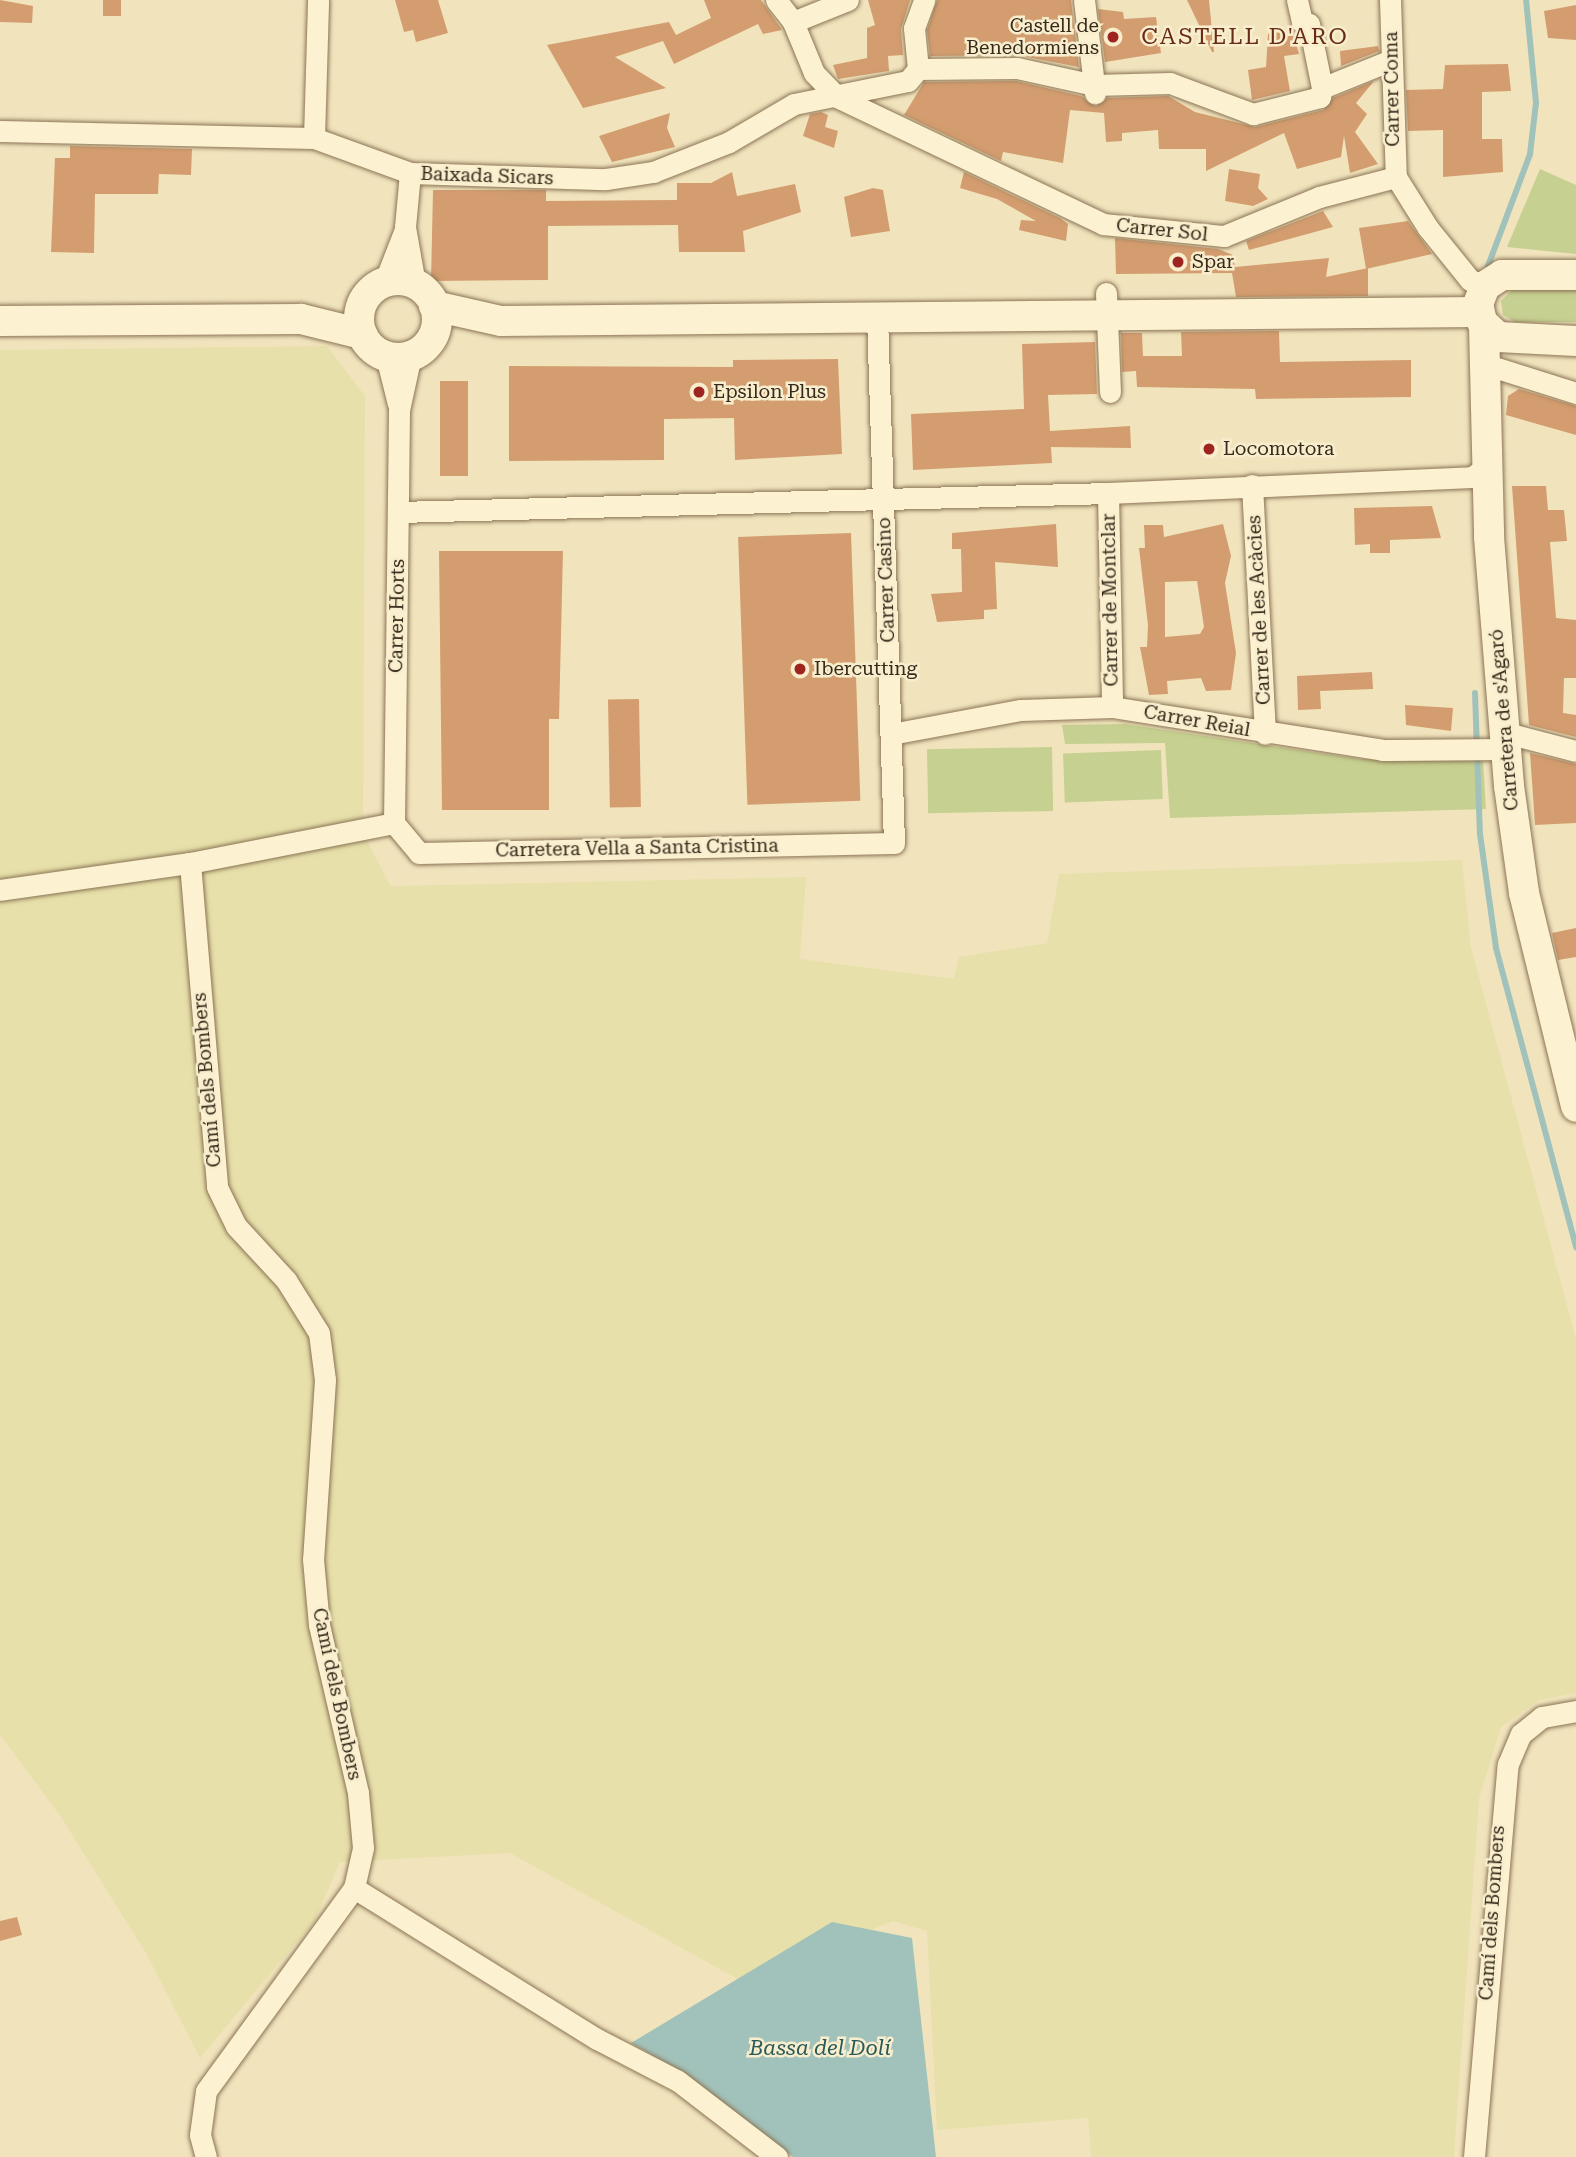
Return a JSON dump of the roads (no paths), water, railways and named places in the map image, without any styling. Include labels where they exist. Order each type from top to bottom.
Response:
[{"type":"street","points":[[314,138],[318,0]]},
{"type":"street","points":[[776,0],[793,22],[814,73],[794,104]]},
{"type":"street","points":[[924,0],[914,28],[918,69],[1017,68],[1094,89],[1170,83],[1252,114],[1287,110],[1320,97],[1322,88],[1309,24],[1302,22],[1297,0]]},
{"type":"street","points":[[1084,0],[1094,89]]},
{"type":"street","name":"Carrer Coma","points":[[1390,0],[1396,177]]},
{"type":"street","points":[[793,22],[840,1]]},
{"type":"street","points":[[1322,88],[1391,60]]},
{"type":"street","name":"Baixada Sicars","points":[[0,131],[314,138],[410,173],[606,179],[653,172],[729,142],[794,104],[837,97],[864,86],[908,82],[918,69]]},
{"type":"street","name":"Carrer Sol","points":[[814,73],[837,97],[1102,219],[1224,236],[1319,197],[1396,177]]},
{"type":"street","points":[[301,319],[362,303],[384,283],[405,227],[410,173]]},
{"type":"street","points":[[1396,177],[1428,229],[1470,280],[1483,308],[1521,341],[1576,341]]},
{"type":"street","points":[[405,227],[425,295],[410,349]]},
{"type":"street","points":[[1483,308],[1509,274],[1576,275]]},
{"type":"street","points":[[384,283],[501,321]]},
{"type":"street","points":[[362,303],[362,334]]},
{"type":"street","points":[[0,321],[301,319],[410,349],[501,321],[877,318],[1106,304],[1483,308]]},
{"type":"street","points":[[1106,304],[1110,392]]},
{"type":"street","name":"Carretera de s'Agaró","points":[[1483,308],[1492,379],[1489,465],[1499,743],[1524,893],[1576,1107]]},
{"type":"street","name":"Carrer Casino","points":[[877,318],[894,843]]},
{"type":"street","points":[[1521,341],[1492,379],[1576,393]]},
{"type":"street","name":"Carrer Horts","points":[[394,823],[399,410],[410,349]]},
{"type":"street","points":[[398,512],[1108,493],[1472,477],[1489,465]]},
{"type":"street","name":"Carrer de les Acàcies","points":[[1252,485],[1265,734]]},
{"type":"street","name":"Carrer de Montclar","points":[[1108,493],[1112,707]]},
{"type":"street","name":"Carrer Reial","points":[[891,734],[1021,710],[1112,707],[1265,734],[1382,750],[1446,749],[1499,743],[1576,751]]},
{"type":"street","points":[[0,890],[190,863],[394,823]]},
{"type":"street","name":"Carretera Vella a Santa Cristina","points":[[394,823],[419,853],[894,843]]},
{"type":"street","name":"Camí dels Bombers","points":[[190,863],[217,1187],[236,1226],[286,1280],[319,1333],[325,1380],[313,1559],[319,1625],[358,1793],[363,1848],[355,1888]]},
{"type":"street","name":"Camí dels Bombers","points":[[1474,2157],[1508,1764],[1531,1726],[1576,1711]]},
{"type":"street","points":[[206,2157],[200,2135],[206,2091],[355,1888],[597,2039],[678,2081],[777,2157]]},
{"type":"water","name":"Bassa del Dolí","points":[[832,1922],[912,1938],[936,2157],[793,2157],[687,2075],[631,2043]]},
{"type":"waterway","points":[[1488,266],[1530,154],[1536,103],[1526,0]]},
{"type":"waterway","points":[[1475,693],[1480,834],[1496,948],[1576,1247]]},
{"type":"place","name":"Castell de Benedormiens","points":[[1113,37]]},
{"type":"place","name":"Spar","points":[[1178,262]]},
{"type":"place","name":"Epsilon Plus","points":[[699,392]]},
{"type":"place","name":"Locomotora","points":[[1209,449]]},
{"type":"place","name":"Ibercutting","points":[[800,669]]},
{"type":"district","name":"CASTELL D'ARO","points":[[1245,37]]}]
